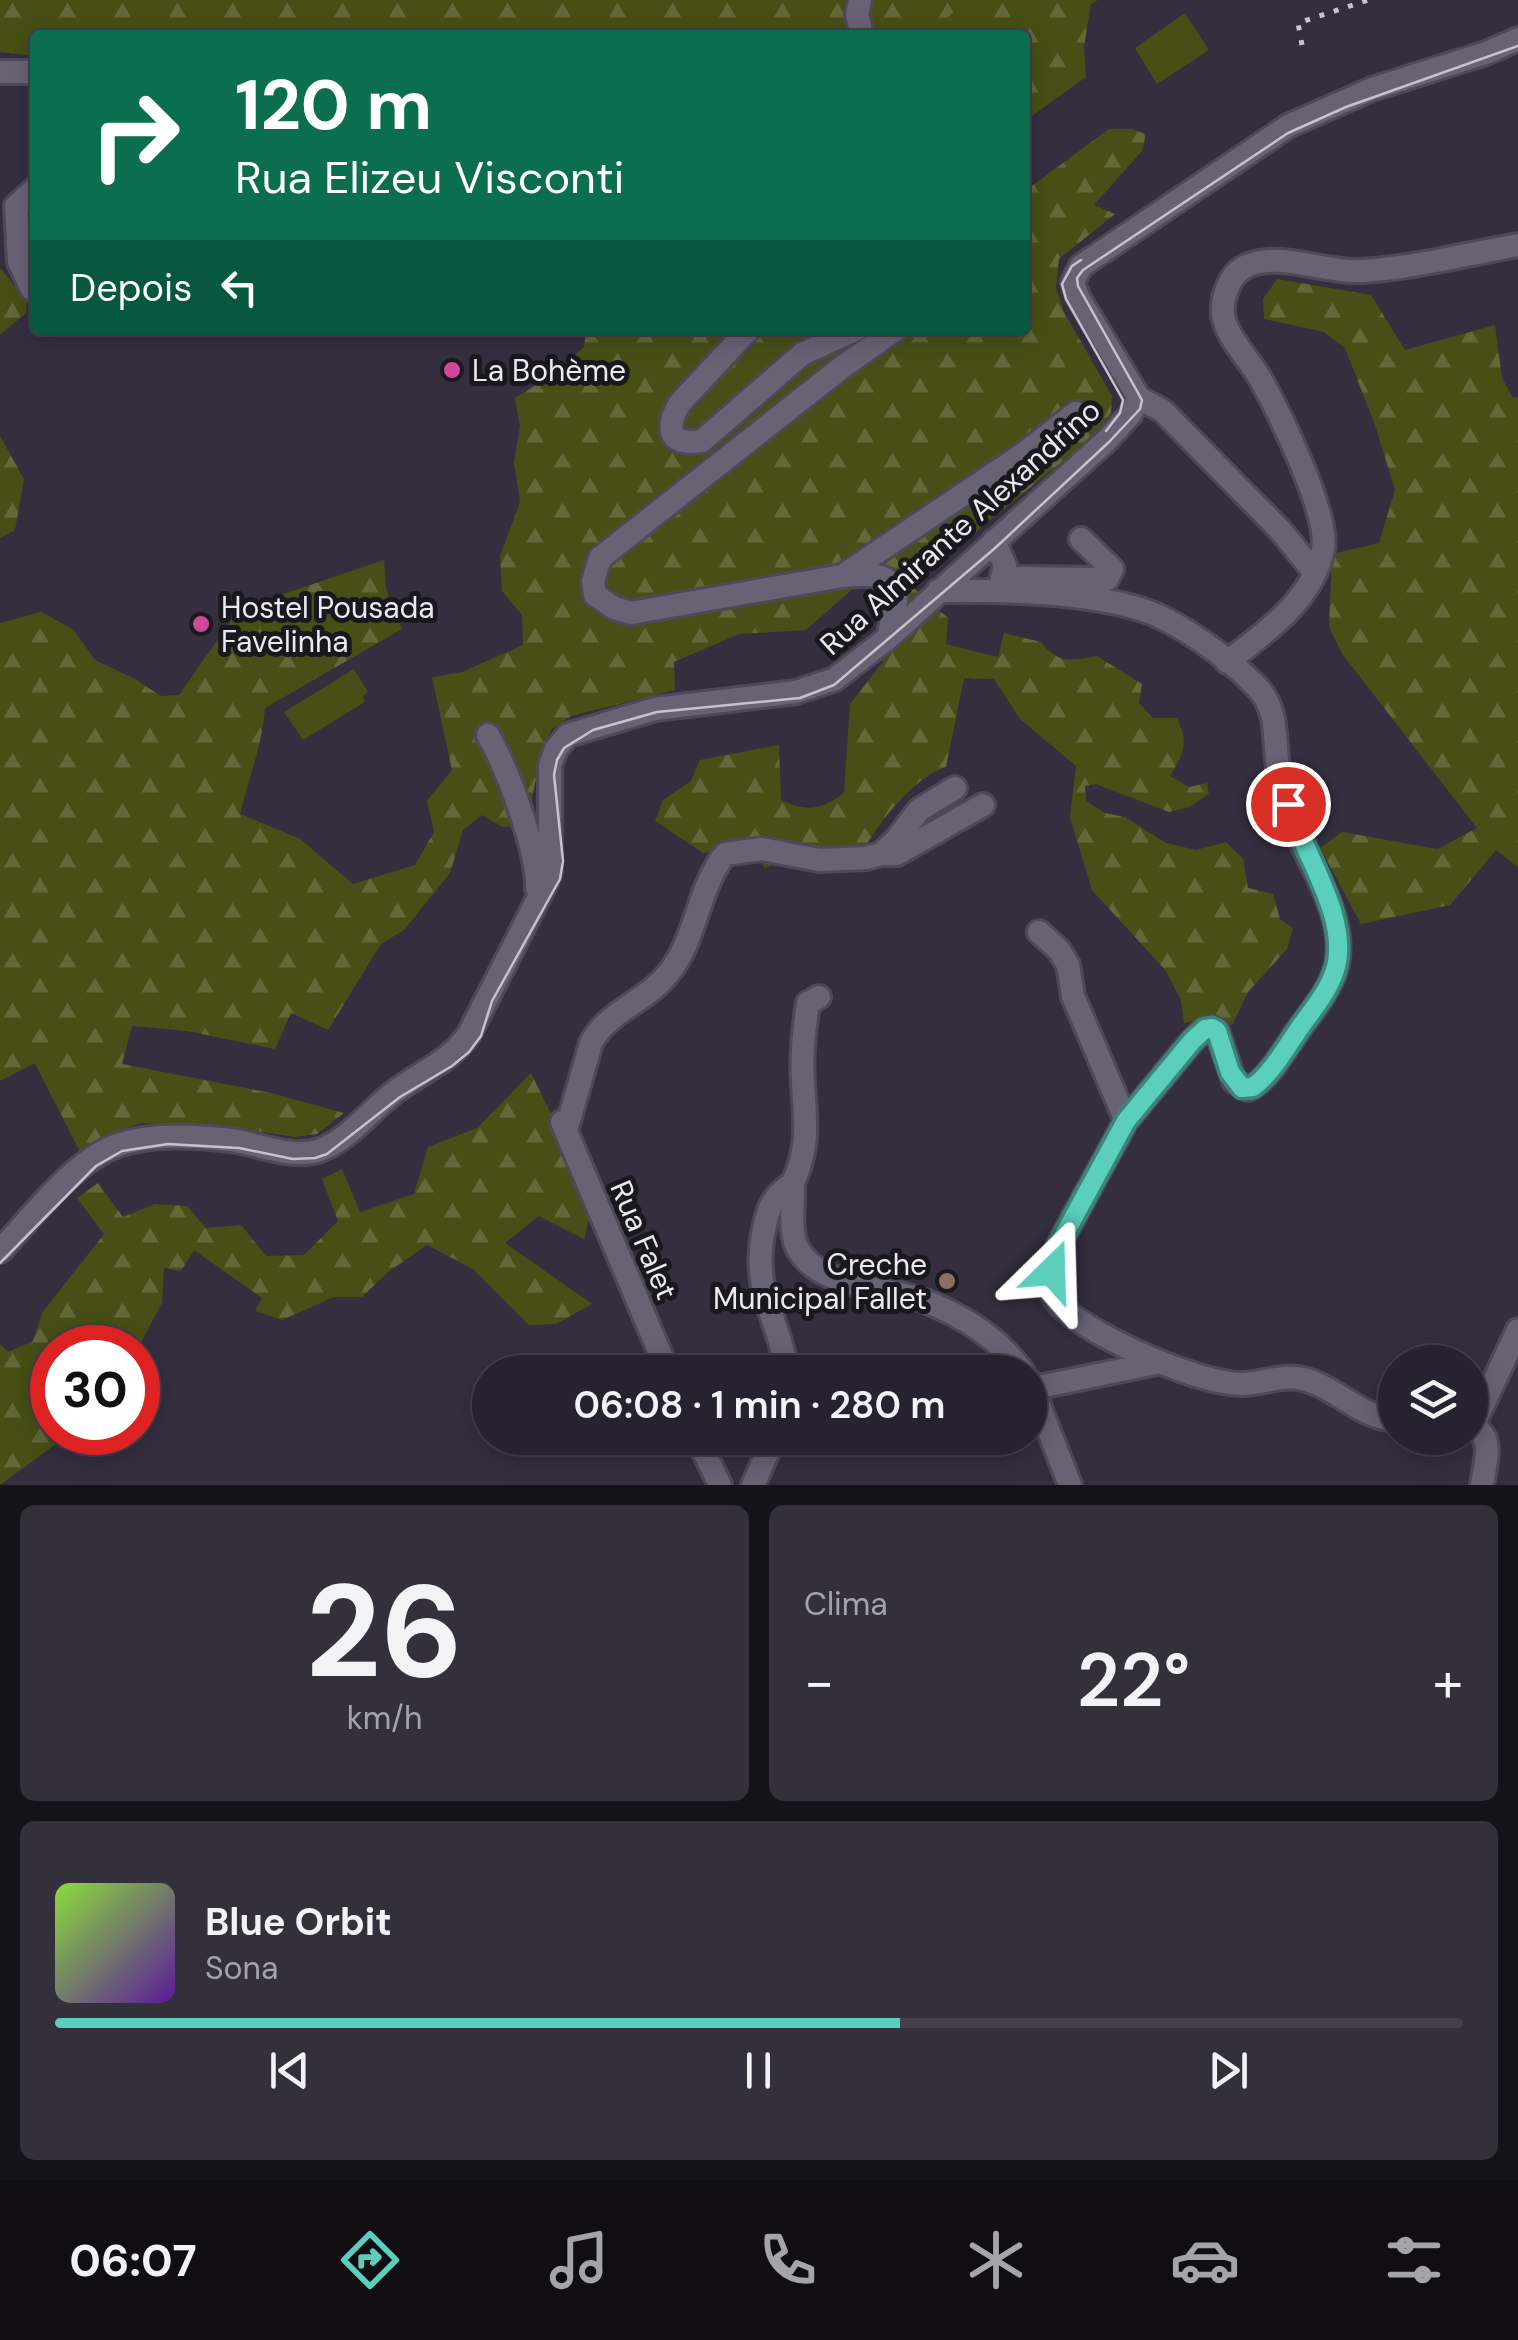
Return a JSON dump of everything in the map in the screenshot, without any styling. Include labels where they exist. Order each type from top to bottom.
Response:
[{"type":"street","points":[[860,0],[861,30]]},
{"type":"street","name":"Rua Almirante Alexandrino","points":[[0,1251],[69,1178],[95,1156],[116,1145],[163,1137],[230,1140],[298,1153],[325,1148],[395,1091],[458,1050],[536,906],[550,870],[550,765],[556,749],[568,735],[655,709],[796,692],[835,679],[888,638],[1106,441],[1130,414],[1139,398],[1078,297],[1073,282],[1081,266],[1288,126],[1372,89],[1518,39]]},
{"type":"street","points":[[0,72],[30,72]]},
{"type":"street","points":[[30,193],[16,206],[18,262],[30,285]]},
{"type":"street","points":[[1227,662],[1292,607],[1315,573],[1324,544],[1314,494],[1262,382],[1224,321],[1225,295],[1231,280],[1243,267],[1264,260],[1355,271],[1401,268],[1518,245]]},
{"type":"street","points":[[743,335],[680,403],[671,417],[675,438],[683,442],[702,441],[802,354],[844,335]]},
{"type":"street","points":[[888,335],[600,558],[593,580],[595,594],[614,608],[631,614],[842,576],[874,574],[895,586],[896,602],[888,638]]},
{"type":"street","points":[[1139,398],[1162,411],[1281,531],[1315,573]]},
{"type":"street","points":[[842,576],[1026,452],[1076,413]]},
{"type":"street","points":[[938,591],[1107,578],[1112,569],[1081,538]]},
{"type":"street","points":[[994,541],[1004,558],[1002,584]]},
{"type":"street","points":[[1002,584],[1142,609],[1172,622],[1255,684],[1268,700],[1274,719],[1279,776],[1297,833],[1333,912],[1338,958],[1326,991],[1257,1085],[1242,1088],[1234,1081],[1220,1036],[1212,1028],[1205,1029],[1126,1121],[1058,1246],[1050,1290],[1062,1308],[1161,1362],[1240,1384],[1303,1379],[1378,1414]]},
{"type":"street","points":[[488,734],[500,756],[534,857],[536,906]]},
{"type":"street","points":[[880,854],[919,810],[955,788]]},
{"type":"street","points":[[880,854],[897,854],[983,806]]},
{"type":"street","name":"Rua Falet","points":[[661,1355],[564,1126],[591,1043],[598,1030],[657,987],[678,961],[714,868],[725,854],[762,849],[818,860],[880,854]]},
{"type":"street","points":[[1039,932],[1059,950],[1068,965],[1073,996],[1126,1121]]},
{"type":"street","points":[[819,997],[808,1003],[804,1026],[802,1079],[807,1136],[804,1158],[793,1183],[794,1240],[800,1252],[821,1272],[913,1297],[954,1315],[992,1336],[1008,1355]]},
{"type":"street","points":[[782,1355],[762,1292],[760,1254],[769,1204],[793,1183]]},
{"type":"street","points":[[1488,1393],[1518,1330]]},
{"type":"street","points":[[1047,1378],[1161,1362]]},
{"type":"street","points":[[1047,1427],[1070,1485]]},
{"type":"street","points":[[705,1455],[720,1485]]},
{"type":"street","points":[[753,1485],[766,1455]]},
{"type":"street","points":[[1482,1485],[1486,1455]]},
{"type":"green space","points":[[0,0],[1098,0],[1091,4],[1084,47],[1086,77],[1030,117],[1030,30],[30,30],[30,55],[0,52]]},
{"type":"green space","points":[[966,0],[993,0],[996,4],[967,30],[944,30],[940,25]]},
{"type":"green space","points":[[1185,13],[1209,50],[1157,84],[1135,48]]},
{"type":"green space","points":[[1109,129],[1146,134],[1142,151],[1094,205],[1115,214],[1059,259],[1056,288],[1064,312],[1112,396],[1111,413],[1095,435],[910,585],[948,618],[946,644],[998,657],[1004,633],[1041,642],[1053,654],[1066,659],[1097,656],[1142,684],[1139,703],[1153,718],[1177,718],[1183,748],[1170,776],[1189,787],[1207,783],[1209,794],[1189,807],[1169,812],[1096,784],[1085,786],[1086,801],[1105,813],[1125,817],[1166,843],[1196,850],[1226,842],[1243,859],[1248,888],[1273,894],[1280,919],[1293,928],[1287,949],[1248,992],[1232,1025],[1207,1018],[1184,1023],[1181,1000],[1165,970],[1092,890],[1070,817],[1076,766],[1020,719],[994,679],[964,678],[946,767],[908,792],[861,854],[819,848],[765,868],[748,846],[703,853],[655,821],[663,800],[691,781],[700,760],[779,745],[781,800],[814,807],[844,793],[850,704],[883,662],[883,605],[895,596],[856,586],[806,630],[739,634],[674,662],[675,690],[571,716],[552,729],[542,748],[523,825],[502,827],[482,815],[463,830],[450,873],[404,930],[381,944],[328,1030],[291,1013],[275,1049],[187,1031],[132,1026],[122,1064],[271,1093],[344,1113],[317,1134],[295,1137],[141,1123],[108,1134],[81,1154],[35,1063],[0,1081],[0,623],[41,612],[73,629],[95,660],[161,696],[179,695],[239,609],[384,560],[386,589],[402,629],[265,708],[240,814],[300,839],[353,884],[415,865],[434,832],[427,801],[452,770],[432,677],[462,672],[523,645],[522,615],[502,591],[500,556],[520,502],[514,462],[520,426],[515,398],[549,377],[584,347],[585,335],[1030,335],[1030,187]]},
{"type":"green space","points":[[0,268],[27,300],[26,313],[0,335]]},
{"type":"green space","points":[[1277,279],[1371,295],[1405,350],[1495,325],[1502,378],[1513,398],[1518,397],[1518,867],[1496,850],[1450,905],[1361,924],[1320,848],[1342,832],[1438,849],[1477,828],[1343,655],[1329,627],[1332,554],[1379,543],[1395,490],[1345,348],[1324,332],[1264,319],[1263,299]]},
{"type":"green space","points":[[0,436],[24,479],[15,530],[0,538]]},
{"type":"green space","points":[[354,669],[368,692],[363,696],[365,702],[303,740],[284,712]]},
{"type":"green space","points":[[531,1073],[594,1201],[584,1239],[539,1216],[505,1243],[592,1304],[556,1324],[529,1325],[473,1269],[427,1245],[388,1272],[362,1297],[334,1297],[282,1320],[255,1311],[262,1298],[194,1250],[181,1271],[164,1268],[162,1303],[150,1325],[38,1325],[42,1313],[104,1234],[77,1198],[98,1183],[123,1217],[155,1204],[187,1206],[206,1228],[241,1225],[266,1256],[304,1255],[338,1221],[322,1179],[342,1169],[360,1212],[414,1194],[428,1147],[477,1128]]},
{"type":"green space","points":[[30,1342],[30,1455],[41,1455],[0,1485],[0,1344],[8,1352]]},
{"type":"tram line","points":[[0,1263],[96,1166],[122,1151],[168,1144],[239,1148],[293,1159],[315,1158],[327,1154],[400,1097],[452,1066],[481,1036],[492,1001],[560,879],[563,861],[554,775],[564,748],[593,730],[657,712],[800,698],[834,685],[994,549],[1140,409],[1142,400],[1078,286],[1077,278],[1083,270],[1288,133],[1346,107],[1518,46]]},
{"type":"tram line","points":[[1081,260],[1072,266],[1062,284],[1066,299],[1123,400],[1120,413],[1106,431]]},
{"type":"railway","points":[[1302,45],[1298,23],[1368,0]]},
{"type":"place","name":"La Bohème","points":[[452,370]]},
{"type":"place","name":"Hostel Pousada Favelinha","points":[[201,624]]},
{"type":"place","name":"Creche Municipal Fallet","points":[[947,1281]]},
{"type":"route","points":[[1052,1271],[1058,1246],[1126,1121],[1192,1041],[1205,1029],[1217,1031],[1234,1081],[1248,1089],[1257,1085],[1326,991],[1338,958],[1333,912],[1288,804]]}]
